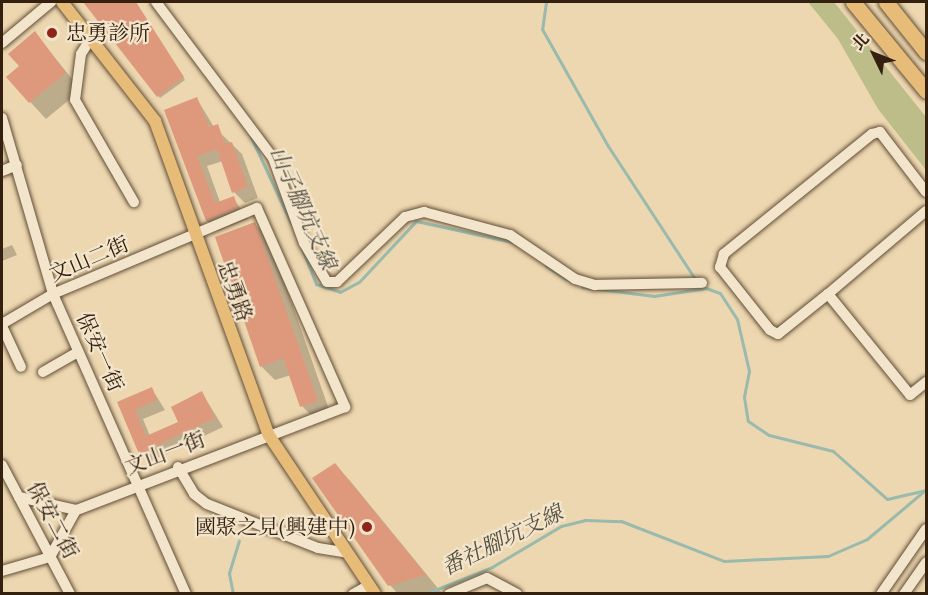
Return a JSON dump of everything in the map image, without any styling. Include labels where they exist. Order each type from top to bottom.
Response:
[{"type":"highway","points":[[854,2],[927,91]]},
{"type":"highway","points":[[886,2],[927,52]]},
{"type":"main road","name":"忠勇路","points":[[63,2],[155,121],[194,236],[268,434],[372,589]]},
{"type":"street","points":[[2,43],[51,2]]},
{"type":"street","points":[[156,2],[273,158],[308,253],[327,282],[337,282],[405,217],[424,213],[510,235],[575,279],[595,285],[702,283]]},
{"type":"street","points":[[91,38],[81,54],[75,100],[134,202]]},
{"type":"street","name":"保安一街","points":[[2,118],[53,294],[186,594]]},
{"type":"street","points":[[927,192],[880,132],[872,134],[724,254],[720,267],[778,334],[927,211]]},
{"type":"street","points":[[2,171],[17,165]]},
{"type":"street","name":"文山二街","points":[[2,325],[53,294],[257,208],[345,407],[268,434]]},
{"type":"street","points":[[828,294],[910,395],[927,382]]},
{"type":"street","points":[[2,325],[21,367]]},
{"type":"street","points":[[43,372],[78,352]]},
{"type":"street","name":"文山一街","points":[[76,510],[178,467],[268,434]]},
{"type":"street","name":"保安二街","points":[[2,465],[70,594]]},
{"type":"street","points":[[178,467],[194,494],[207,504],[318,548],[348,553]]},
{"type":"street","points":[[2,571],[50,557],[76,510],[19,497]]},
{"type":"street","points":[[881,594],[927,530]]},
{"type":"street","points":[[904,594],[927,562]]},
{"type":"street","points":[[449,594],[487,578],[517,594]]},
{"type":"street","points":[[353,594],[372,589]]},
{"type":"green space","points":[[808,2],[834,2],[926,117],[926,170],[878,109],[838,39]]},
{"type":"building","points":[[83,2],[136,2],[184,77],[157,97]]},
{"type":"building","points":[[35,31],[66,73],[29,103],[6,77],[19,66],[8,54]]},
{"type":"building","points":[[197,97],[209,127],[218,124],[225,144],[232,142],[248,187],[232,193],[217,149],[197,156],[215,203],[234,196],[238,208],[206,221],[164,110]]},
{"type":"building","points":[[255,222],[318,401],[300,407],[283,358],[260,367],[215,237]]},
{"type":"building","points":[[152,387],[157,400],[135,410],[146,436],[178,422],[171,407],[202,391],[215,418],[139,454],[117,402]]},
{"type":"building","name":"國聚之見(興建中)","points":[[335,463],[426,575],[388,586],[312,478]]},
{"type":"waterway","points":[[546,2],[542,29],[608,146],[695,279]]},
{"type":"waterway","name":"山子腳坑支線","points":[[251,137],[291,223]]},
{"type":"waterway","name":"山子腳坑支線","points":[[302,249],[316,284],[340,292],[359,282],[416,221],[512,242]]},
{"type":"waterway","name":"山子腳坑支線","points":[[546,266],[566,279]]},
{"type":"waterway","name":"山子腳坑支線","points":[[582,287],[654,296],[706,288],[720,293],[737,319],[749,371],[744,397],[748,421],[769,435],[833,451],[887,499],[926,490]]},
{"type":"waterway","name":"番社腳坑支線","points":[[425,594],[492,567],[561,526],[585,520],[621,521],[724,561],[828,556],[867,539],[924,491]]},
{"type":"waterway","points":[[233,594],[229,573],[239,541]]},
{"type":"place","name":"忠勇診所","points":[[52,33]]},
{"type":"place","name":"國聚之見(興建中)","points":[[367,527]]}]
